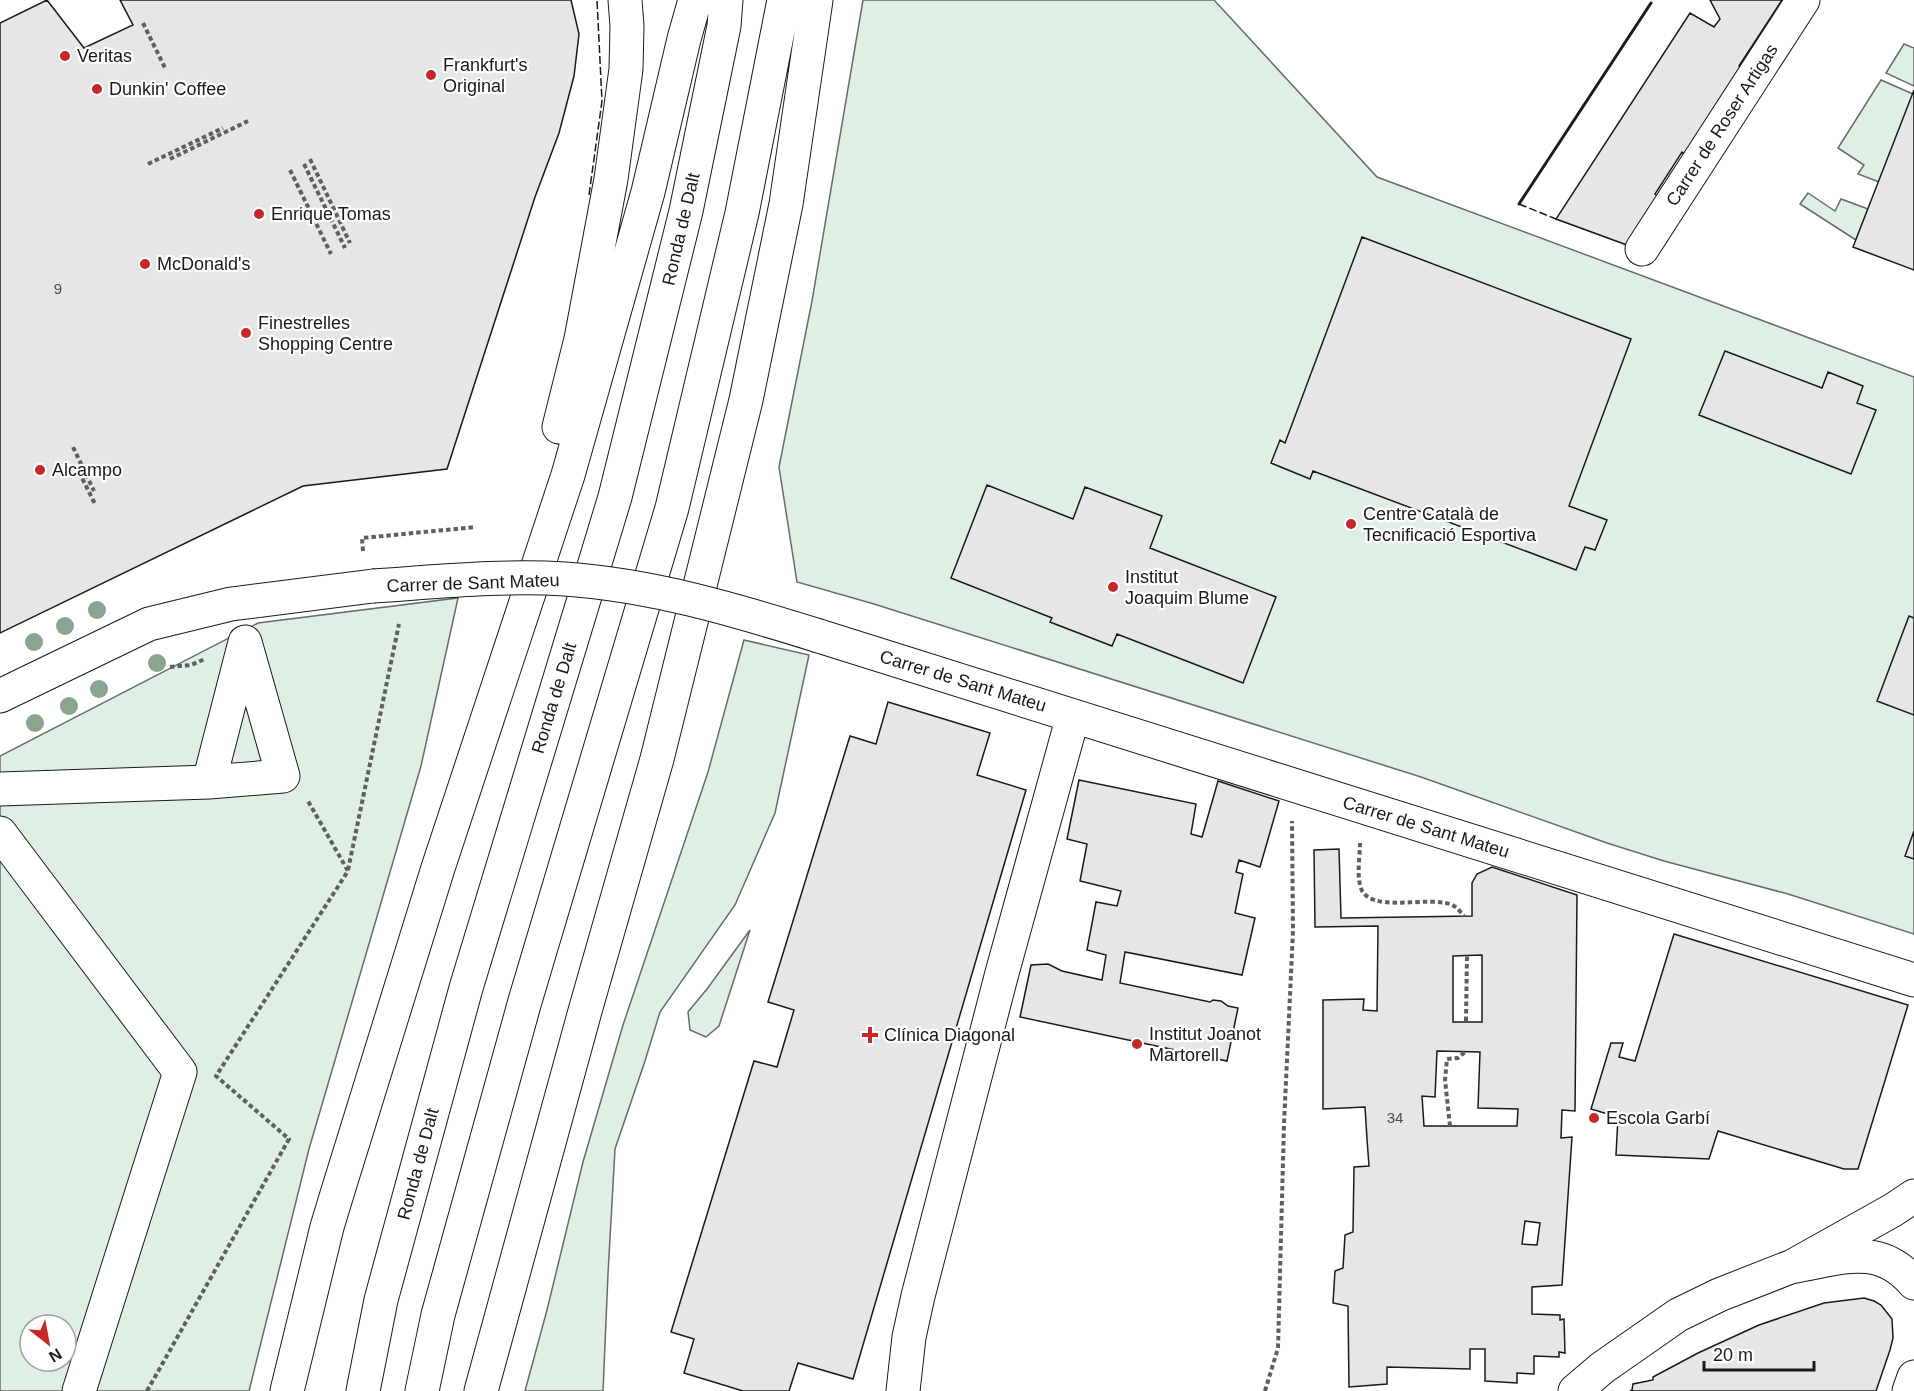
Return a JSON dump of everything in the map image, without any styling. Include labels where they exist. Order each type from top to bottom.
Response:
[{"type":"main road","points":[[438,867],[480,675],[538,501],[559,430],[581,339],[611,179],[626,69],[625,0]]},
{"type":"main road","points":[[287,1391],[327,1227],[438,867],[568,475],[648,192],[695,0]]},
{"type":"main road","points":[[422,1391],[438,1315],[525,1001],[672,508],[742,213],[784,0]]},
{"type":"main road","points":[[481,1391],[657,759],[746,400],[786,204],[816,0]]},
{"type":"main road","name":"Carrer de Roser Artigas","points":[[1642,249],[1803,0]]},
{"type":"main road","name":"Ronda de Dalt","points":[[363,1391],[381,1300],[466,988],[615,497],[686,211],[725,13]]},
{"type":"main road","name":"Carrer de Sant Mateu","points":[[0,696],[149,624],[368,571],[468,580],[566,579],[613,585],[733,609],[1914,980]]},
{"type":"main road","points":[[903,1391],[909,1337],[918,1296],[1002,973],[1073,716]]},
{"type":"main road","points":[[0,789],[209,782]]},
{"type":"main road","points":[[0,832],[180,1072],[79,1391]]},
{"type":"main road","points":[[1575,1391],[1602,1368],[1678,1315],[1719,1295],[1793,1266],[1914,1196]]},
{"type":"main road","points":[[1793,1266],[1857,1256],[1878,1257],[1892,1263],[1914,1283]]},
{"type":"main road","points":[[1909,1391],[1914,1377]]},
{"type":"path","points":[[143,23],[166,69]]},
{"type":"path","points":[[170,159],[248,121]]},
{"type":"path","points":[[148,164],[223,128]]},
{"type":"path","points":[[310,159],[350,243]]},
{"type":"path","points":[[304,164],[345,248]]},
{"type":"path","points":[[290,170],[331,254]]},
{"type":"path","points":[[73,447],[94,491]]},
{"type":"path","points":[[79,472],[95,504]]},
{"type":"path","points":[[368,571],[362,538],[476,527]]},
{"type":"path","points":[[147,1391],[289,1139],[216,1076],[348,871],[399,624]]},
{"type":"path","points":[[170,667],[191,665]]},
{"type":"path","points":[[1265,1391],[1278,1348],[1284,1124],[1293,931],[1291,784]]},
{"type":"path","points":[[308,801],[348,871]]},
{"type":"path","points":[[1360,839],[1360,886],[1366,896],[1378,902],[1441,903],[1454,906],[1464,916]]},
{"type":"path","points":[[1466,1021],[1467,956]]},
{"type":"path","points":[[1450,1126],[1445,1080],[1447,1059],[1458,1058],[1465,1052]]},
{"type":"green space","name":"Centre Català de Tecnificació Esportiva","points":[[863,0],[1214,0],[1377,177],[1914,377],[1914,934],[1788,894],[1664,861],[1421,777],[874,604],[797,582],[779,467],[812,301]]},
{"type":"green space","points":[[1904,44],[1914,48],[1914,86],[1886,73]]},
{"type":"green space","points":[[1881,80],[1913,94],[1879,182],[1858,174],[1864,165],[1838,148]]},
{"type":"green space","points":[[1808,193],[1835,211],[1841,199],[1868,209],[1856,240],[1800,204]]},
{"type":"green space","points":[[458,598],[421,766],[309,1149],[249,1391],[0,1391],[0,756],[258,623]]},
{"type":"green space","points":[[744,640],[809,655],[775,813],[735,905],[660,1012],[615,1149],[603,1391],[525,1391],[583,1162],[623,1025],[708,772]]},
{"type":"green space","points":[[750,930],[719,1026],[706,1037],[690,1030],[688,1012]]},
{"type":"building","name":"Finestrelles Shopping Centre","points":[[47,0],[84,48],[133,25],[120,0],[571,0],[579,34],[574,76],[559,133],[535,197],[447,469],[303,486],[0,633],[0,23]]},
{"type":"building","points":[[1710,0],[1782,0],[1739,66],[1742,69],[1686,155],[1682,152],[1655,194],[1659,197],[1627,245],[1556,219],[1690,13],[1714,27],[1720,19]]},
{"type":"building","points":[[1914,90],[1914,270],[1853,247]]},
{"type":"building","points":[[1362,237],[1631,339],[1569,506],[1607,520],[1595,550],[1585,547],[1576,570],[1313,471],[1310,479],[1271,463],[1280,440],[1285,443]]},
{"type":"building","points":[[1725,351],[1822,388],[1828,372],[1863,386],[1857,403],[1876,410],[1851,474],[1699,415]]},
{"type":"building","name":"Institut Joaquim Blume","points":[[987,485],[1073,519],[1085,487],[1162,516],[1150,548],[1276,597],[1243,683],[1117,634],[1112,646],[1050,622],[1052,618],[951,578]]},
{"type":"building","points":[[1909,616],[1914,618],[1914,715],[1877,701]]},
{"type":"building","name":"Clínica Diagonal","points":[[888,702],[990,733],[977,775],[1026,790],[853,1379],[798,1363],[789,1391],[743,1391],[684,1373],[694,1339],[671,1332],[754,1061],[777,1067],[794,1010],[768,1002],[850,736],[876,744]]},
{"type":"building","points":[[1079,780],[1196,804],[1191,834],[1202,837],[1218,781],[1279,801],[1260,867],[1239,860],[1236,872],[1243,874],[1235,913],[1255,918],[1242,975],[1125,952],[1120,983],[1210,1002],[1221,1001],[1228,1006],[1238,1008],[1227,1061],[1020,1017],[1031,965],[1048,964],[1062,971],[1102,980],[1106,955],[1087,950],[1096,902],[1117,906],[1121,891],[1080,881],[1087,844],[1067,839]]},
{"type":"building","points":[[1914,831],[1914,859],[1905,856]]},
{"type":"building","points":[[1339,849],[1341,918],[1472,916],[1472,883],[1477,874],[1492,867],[1577,895],[1575,1111],[1562,1110],[1561,1138],[1572,1137],[1562,1285],[1532,1287],[1532,1314],[1560,1315],[1560,1320],[1564,1319],[1565,1353],[1559,1352],[1559,1357],[1534,1356],[1534,1374],[1517,1373],[1517,1383],[1485,1381],[1485,1349],[1470,1349],[1470,1369],[1387,1367],[1387,1384],[1349,1387],[1348,1306],[1333,1303],[1335,1271],[1343,1268],[1345,1235],[1353,1232],[1354,1167],[1369,1166],[1365,1107],[1323,1109],[1323,1000],[1364,999],[1363,1010],[1377,1011],[1378,926],[1315,927],[1314,850]],"holes":[[[1482,955],[1482,1022],[1453,1022],[1453,956]],[[1437,1051],[1480,1052],[1478,1108],[1518,1109],[1517,1126],[1424,1126],[1422,1096],[1435,1097]],[[1525,1221],[1540,1223],[1537,1245],[1522,1244]]]},
{"type":"building","points":[[1674,934],[1908,1005],[1858,1169],[1844,1169],[1718,1131],[1709,1159],[1616,1155],[1618,1117],[1591,1109],[1611,1043],[1623,1043],[1619,1057],[1635,1061]]},
{"type":"building","points":[[1864,1298],[1881,1305],[1892,1319],[1893,1338],[1876,1391],[1630,1391],[1633,1384],[1653,1380],[1653,1377],[1698,1353],[1759,1325],[1824,1303]]},
{"type":"fence","points":[[589,195],[602,101],[597,0]]},
{"type":"fence","points":[[1519,204],[1556,219]]},
{"type":"wall","points":[[1519,204],[1651,3]]},
{"type":"place","name":"Veritas","points":[[65,56]]},
{"type":"place","name":"Frankfurt's Original","points":[[431,75]]},
{"type":"place","name":"Dunkin' Coffee","points":[[97,89]]},
{"type":"place","name":"Enrique Tomas","points":[[259,214]]},
{"type":"place","name":"McDonald's","points":[[145,264]]},
{"type":"place","name":"Finestrelles Shopping Centre","points":[[246,333]]},
{"type":"place","name":"Alcampo","points":[[40,470]]},
{"type":"place","name":"Centre Català de Tecnificació Esportiva","points":[[1351,524]]},
{"type":"place","name":"Institut Joaquim Blume","points":[[1113,587]]},
{"type":"place","name":"Clínica Diagonal","points":[[870,1035]]},
{"type":"place","name":"Institut Joanot Martorell","points":[[1137,1044]]},
{"type":"place","name":"Escola Garbí","points":[[1594,1118]]}]
